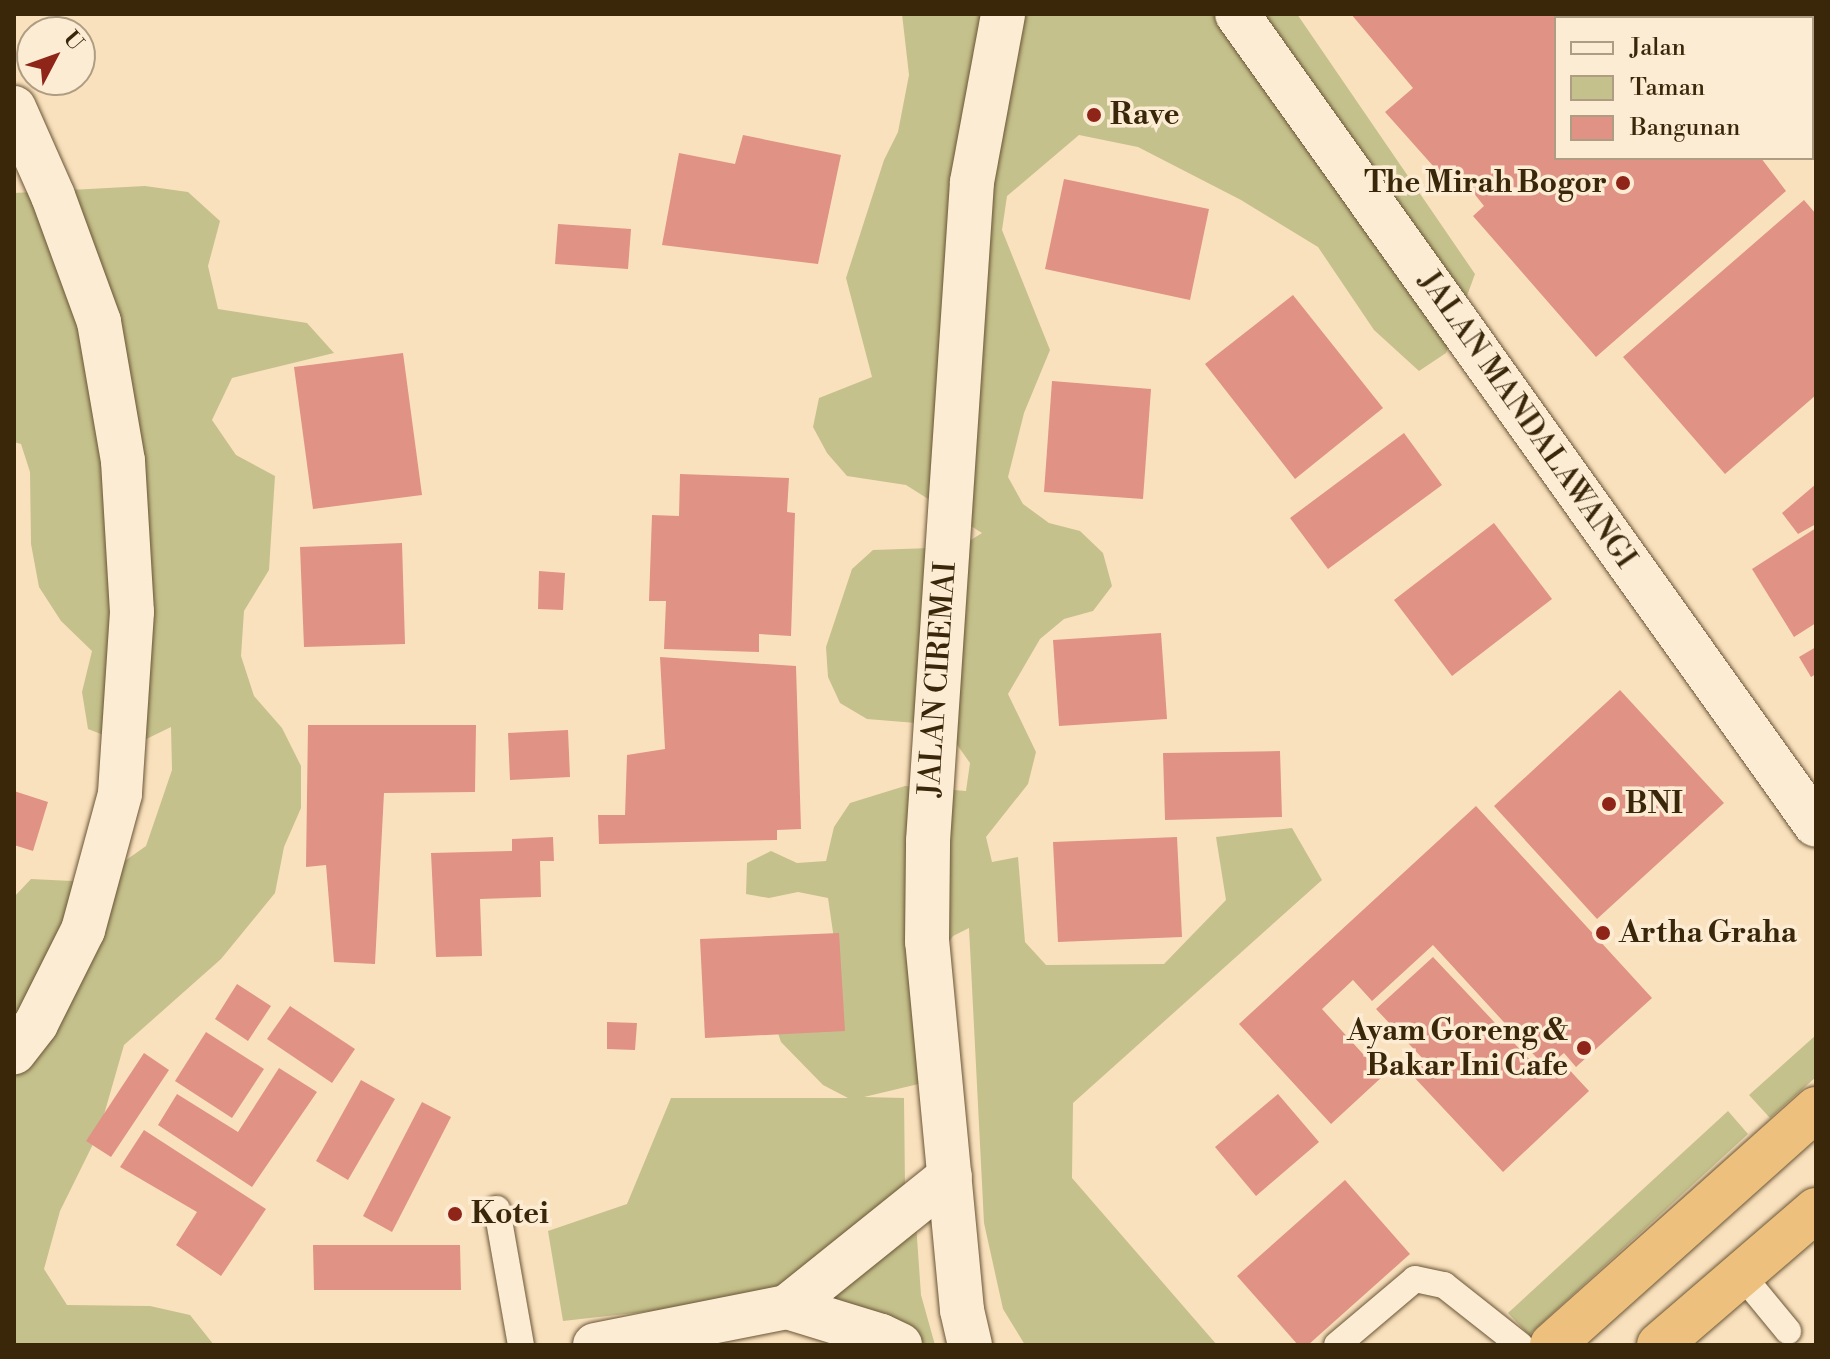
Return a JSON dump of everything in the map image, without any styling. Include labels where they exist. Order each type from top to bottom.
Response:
[{"type":"highway","points":[[1552,1345],[1816,1109]]},
{"type":"highway","points":[[1659,1345],[1741,1274],[1811,1223]]},
{"type":"street","name":"JALAN CIREMAI","points":[[970,1345],[962,1310],[927,942],[928,841],[972,182],[1003,14]]},
{"type":"street","name":"JALAN MANDALAWANGI","points":[[1237,14],[1816,825]]},
{"type":"street","points":[[14,108],[53,196],[99,322],[123,461],[132,612],[120,794],[83,930],[36,1024],[14,1052]]},
{"type":"street","points":[[595,1345],[787,1307],[950,1176]]},
{"type":"street","points":[[787,1307],[881,1336],[900,1345]]},
{"type":"lane","points":[[497,1209],[521,1345]]},
{"type":"lane","points":[[1741,1274],[1788,1331]]},
{"type":"lane","points":[[1337,1345],[1415,1279],[1444,1285],[1520,1345]]},
{"type":"green space","points":[[902,14],[1297,14],[1475,274],[1446,353],[1419,371],[1374,330],[1318,247],[1241,200],[1138,147],[1079,135],[1007,196],[1002,230],[1050,350],[1024,413],[1008,477],[1023,504],[1049,523],[1080,531],[1103,553],[1112,586],[1093,611],[1064,619],[1040,639],[1008,694],[1036,752],[1028,784],[986,837],[992,862],[1018,857],[1025,942],[1046,965],[1164,964],[1226,900],[1216,837],[1292,828],[1322,880],[1073,1103],[1072,1178],[1217,1345],[1025,1345],[1003,1309],[984,1223],[969,928],[953,936],[934,964],[931,1081],[864,1097],[904,1098],[905,1187],[769,1298],[563,1321],[548,1231],[627,1204],[671,1098],[848,1098],[823,1085],[781,1042],[772,1016],[837,960],[828,898],[798,892],[769,898],[746,894],[747,863],[771,851],[797,863],[826,861],[834,827],[850,803],[905,786],[966,791],[970,763],[953,739],[928,724],[867,719],[840,703],[828,677],[826,647],[852,569],[873,550],[960,547],[982,533],[906,485],[847,476],[827,453],[813,427],[819,398],[872,377],[846,278],[884,160],[898,132],[909,75]]},
{"type":"green space","points":[[145,186],[188,192],[220,221],[208,266],[218,309],[307,323],[334,353],[232,378],[212,420],[236,455],[275,476],[269,570],[244,611],[241,656],[254,696],[282,728],[301,766],[301,808],[284,847],[275,893],[221,959],[124,1045],[99,1132],[60,1211],[44,1269],[67,1305],[150,1306],[190,1315],[214,1345],[14,1345],[14,897],[31,879],[72,881],[112,870],[146,846],[172,770],[171,727],[132,746],[88,729],[82,692],[92,651],[61,621],[39,587],[31,544],[30,472],[21,444],[14,442],[14,193]]},
{"type":"green space","points":[[1816,1035],[1816,1077],[1770,1118],[1749,1095]]},
{"type":"green space","points":[[1728,1111],[1748,1134],[1529,1335],[1508,1313]]},
{"type":"green space","points":[[916,1223],[921,1295],[935,1345],[925,1345],[919,1338],[818,1297]]},
{"type":"building","name":"The Mirah Bogor","points":[[1351,14],[1657,14],[1658,16],[1554,16],[1554,160],[1763,160],[1786,191],[1596,357],[1473,216],[1484,206],[1453,167],[1442,176],[1385,112],[1413,88]]},
{"type":"building","points":[[1764,14],[1816,14],[1816,73],[1814,16]]},
{"type":"building","points":[[743,135],[841,155],[818,264],[662,245],[679,153],[735,164]]},
{"type":"building","points":[[1064,179],[1209,209],[1190,300],[1045,269]]},
{"type":"building","points":[[1804,200],[1816,214],[1816,395],[1725,474],[1623,357]]},
{"type":"building","points":[[558,224],[631,229],[628,269],[555,264]]},
{"type":"building","points":[[1293,295],[1383,408],[1295,479],[1205,364]]},
{"type":"building","points":[[403,353],[422,495],[313,509],[294,367]]},
{"type":"building","points":[[1052,381],[1151,389],[1143,499],[1044,492]]},
{"type":"building","points":[[1404,433],[1442,485],[1328,569],[1290,518]]},
{"type":"building","points":[[680,474],[789,478],[787,512],[795,513],[791,636],[759,634],[759,652],[664,649],[666,601],[649,601],[652,515],[679,516]]},
{"type":"building","points":[[1816,484],[1816,524],[1798,534],[1782,513]]},
{"type":"building","points":[[1494,523],[1552,599],[1452,676],[1394,600]]},
{"type":"building","points":[[1816,528],[1816,623],[1794,637],[1752,569]]},
{"type":"building","points":[[402,543],[405,644],[304,647],[300,547]]},
{"type":"building","points":[[539,571],[565,573],[563,610],[538,609]]},
{"type":"building","points":[[1161,633],[1167,719],[1059,726],[1053,640]]},
{"type":"building","points":[[1816,647],[1816,674],[1811,677],[1799,657]]},
{"type":"building","points":[[660,657],[796,666],[801,829],[777,830],[777,840],[599,844],[598,815],[625,815],[627,755],[665,749]]},
{"type":"building","name":"BNI","points":[[1620,690],[1724,803],[1597,919],[1494,806]]},
{"type":"building","points":[[308,725],[476,725],[475,792],[384,793],[375,964],[334,962],[326,865],[306,867]]},
{"type":"building","points":[[568,730],[570,777],[510,780],[508,733]]},
{"type":"building","points":[[1280,751],[1282,817],[1165,820],[1163,753]]},
{"type":"building","points":[[14,791],[48,802],[33,851],[14,845]]},
{"type":"building","points":[[1476,806],[1652,998],[1576,1067],[1564,1053],[1546,1068],[1433,945],[1372,1001],[1353,980],[1322,1009],[1383,1076],[1331,1124],[1239,1024]]},
{"type":"building","points":[[553,837],[554,861],[540,861],[541,897],[480,899],[482,956],[436,957],[431,853],[512,851],[512,839]]},
{"type":"building","points":[[1177,837],[1182,937],[1058,942],[1053,842]]},
{"type":"building","points":[[839,933],[845,1031],[705,1038],[700,939]]},
{"type":"building","points":[[1433,957],[1547,1078],[1563,1063],[1589,1091],[1503,1172],[1412,1075],[1426,1062],[1376,1009]]},
{"type":"building","points":[[237,984],[271,1006],[248,1041],[215,1019]]},
{"type":"building","points":[[290,1006],[355,1049],[332,1083],[267,1039]]},
{"type":"building","points":[[607,1022],[637,1023],[635,1050],[607,1049]]},
{"type":"building","points":[[206,1032],[264,1069],[232,1118],[175,1081]]},
{"type":"building","points":[[144,1053],[169,1070],[111,1157],[86,1141]]},
{"type":"building","points":[[279,1068],[317,1092],[252,1187],[158,1125],[177,1094],[238,1132]]},
{"type":"building","points":[[361,1080],[395,1099],[348,1180],[316,1161]]},
{"type":"building","points":[[1278,1094],[1319,1142],[1256,1196],[1215,1147]]},
{"type":"building","points":[[422,1102],[451,1117],[392,1232],[363,1216]]},
{"type":"building","points":[[144,1130],[266,1209],[221,1276],[176,1245],[197,1212],[120,1167]]},
{"type":"building","points":[[1345,1180],[1410,1254],[1308,1345],[1298,1345],[1237,1276]]},
{"type":"building","points":[[313,1245],[460,1245],[461,1290],[314,1290]]},
{"type":"place","name":"Rave","points":[[1094,115]]},
{"type":"place","name":"The Mirah Bogor","points":[[1623,183]]},
{"type":"place","name":"BNI","points":[[1609,804]]},
{"type":"place","name":"Artha Graha","points":[[1603,933]]},
{"type":"place","name":"Ayam Goreng & Bakar Ini Cafe","points":[[1584,1048]]},
{"type":"place","name":"Kotei","points":[[455,1214]]}]
